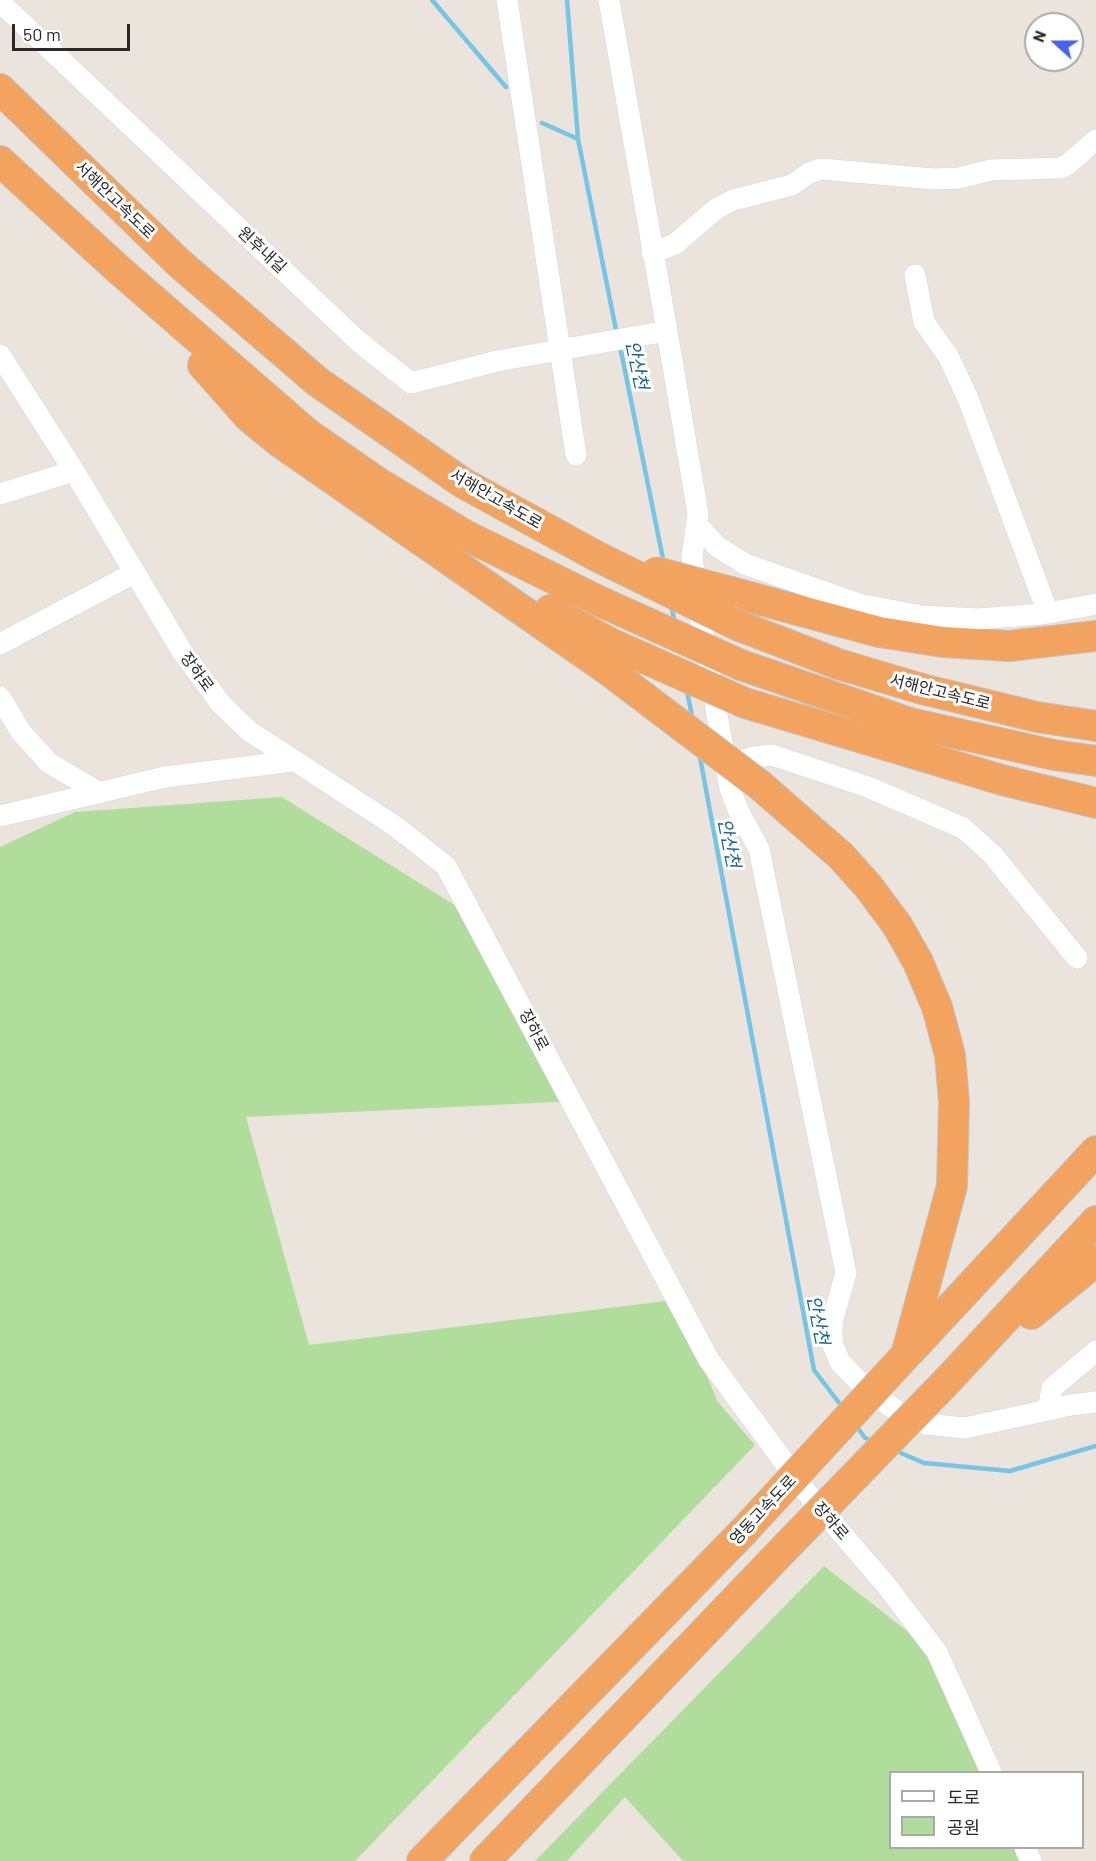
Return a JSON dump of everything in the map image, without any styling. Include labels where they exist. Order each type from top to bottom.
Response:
[{"type":"highway","name":"서해안고속도로","points":[[0,89],[180,263],[318,382],[464,483],[598,557],[737,625],[838,664],[922,689],[1037,717],[1096,726]]},
{"type":"highway","points":[[0,160],[118,268],[263,413],[294,438],[609,656],[841,856],[868,886],[897,925],[918,962],[938,1007],[950,1055],[954,1102],[952,1186],[906,1355]]},
{"type":"highway","points":[[294,438],[376,482],[465,535],[599,601],[741,665],[910,723],[1054,755],[1096,761]]},
{"type":"highway","points":[[598,557],[879,632],[944,642],[1009,645],[1096,636]]},
{"type":"highway","points":[[609,656],[745,703],[1002,780],[1096,803]]},
{"type":"highway","name":"영동고속도로","points":[[422,1861],[743,1532],[1096,1151]]},
{"type":"highway","points":[[485,1861],[949,1379],[1096,1221]]},
{"type":"highway","points":[[949,1379],[1096,1261]]},
{"type":"street","points":[[507,0],[564,349],[576,455]]},
{"type":"street","points":[[609,0],[664,331],[698,514],[692,556],[727,765],[736,804],[759,849],[846,1273],[832,1322],[832,1343],[840,1362],[863,1386],[898,1412],[925,1424],[965,1428],[1096,1402]]},
{"type":"street","name":"원후내길","points":[[0,2],[358,341],[411,383],[497,361],[564,349]]},
{"type":"street","points":[[652,253],[675,244],[716,209],[733,200],[792,185],[809,173],[821,169],[934,179],[959,177],[991,170],[1060,168],[1067,165],[1096,140]]},
{"type":"street","points":[[915,275],[924,322],[948,356],[967,396],[1048,613]]},
{"type":"street","points":[[564,349],[664,331]]},
{"type":"street","name":"장하로","points":[[0,355],[74,471],[183,653],[221,704],[249,731],[395,826],[446,866],[709,1360],[807,1493],[886,1585],[937,1652],[990,1771]]},
{"type":"street","points":[[0,494],[74,471]]},
{"type":"street","points":[[697,525],[718,548],[745,564],[859,604],[922,616],[978,619],[1048,613],[1096,604]]},
{"type":"street","points":[[0,644],[134,573]]},
{"type":"street","points":[[0,697],[21,732],[49,763],[100,793]]},
{"type":"street","points":[[727,765],[772,755],[868,787],[963,828],[992,854],[1077,958]]},
{"type":"street","points":[[0,816],[165,777],[292,761]]},
{"type":"street","points":[[1048,1410],[1052,1388],[1096,1351]]},
{"type":"green space","points":[[282,797],[472,916],[577,1101],[246,1117],[309,1345],[674,1300],[718,1402],[755,1445],[355,1861],[0,1861],[0,847],[75,812]]},
{"type":"green space","points":[[824,1566],[930,1649],[987,1771],[889,1771],[889,1849],[1023,1849],[1029,1861],[683,1861],[625,1797],[567,1861],[535,1861]]},
{"type":"waterway","points":[[432,0],[506,87]]},
{"type":"waterway","name":"안산천","points":[[567,0],[578,139],[617,335]]},
{"type":"waterway","points":[[542,123],[578,139]]},
{"type":"waterway","name":"안산천","points":[[620,346],[664,564]]},
{"type":"waterway","name":"안산천","points":[[671,605],[675,623]]},
{"type":"waterway","name":"안산천","points":[[687,691],[693,721]]},
{"type":"waterway","name":"안산천","points":[[699,752],[814,1370],[843,1408]]},
{"type":"waterway","name":"안산천","points":[[855,1424],[865,1438],[875,1442]]},
{"type":"waterway","name":"안산천","points":[[894,1450],[924,1463],[1010,1471],[1096,1446]]}]
